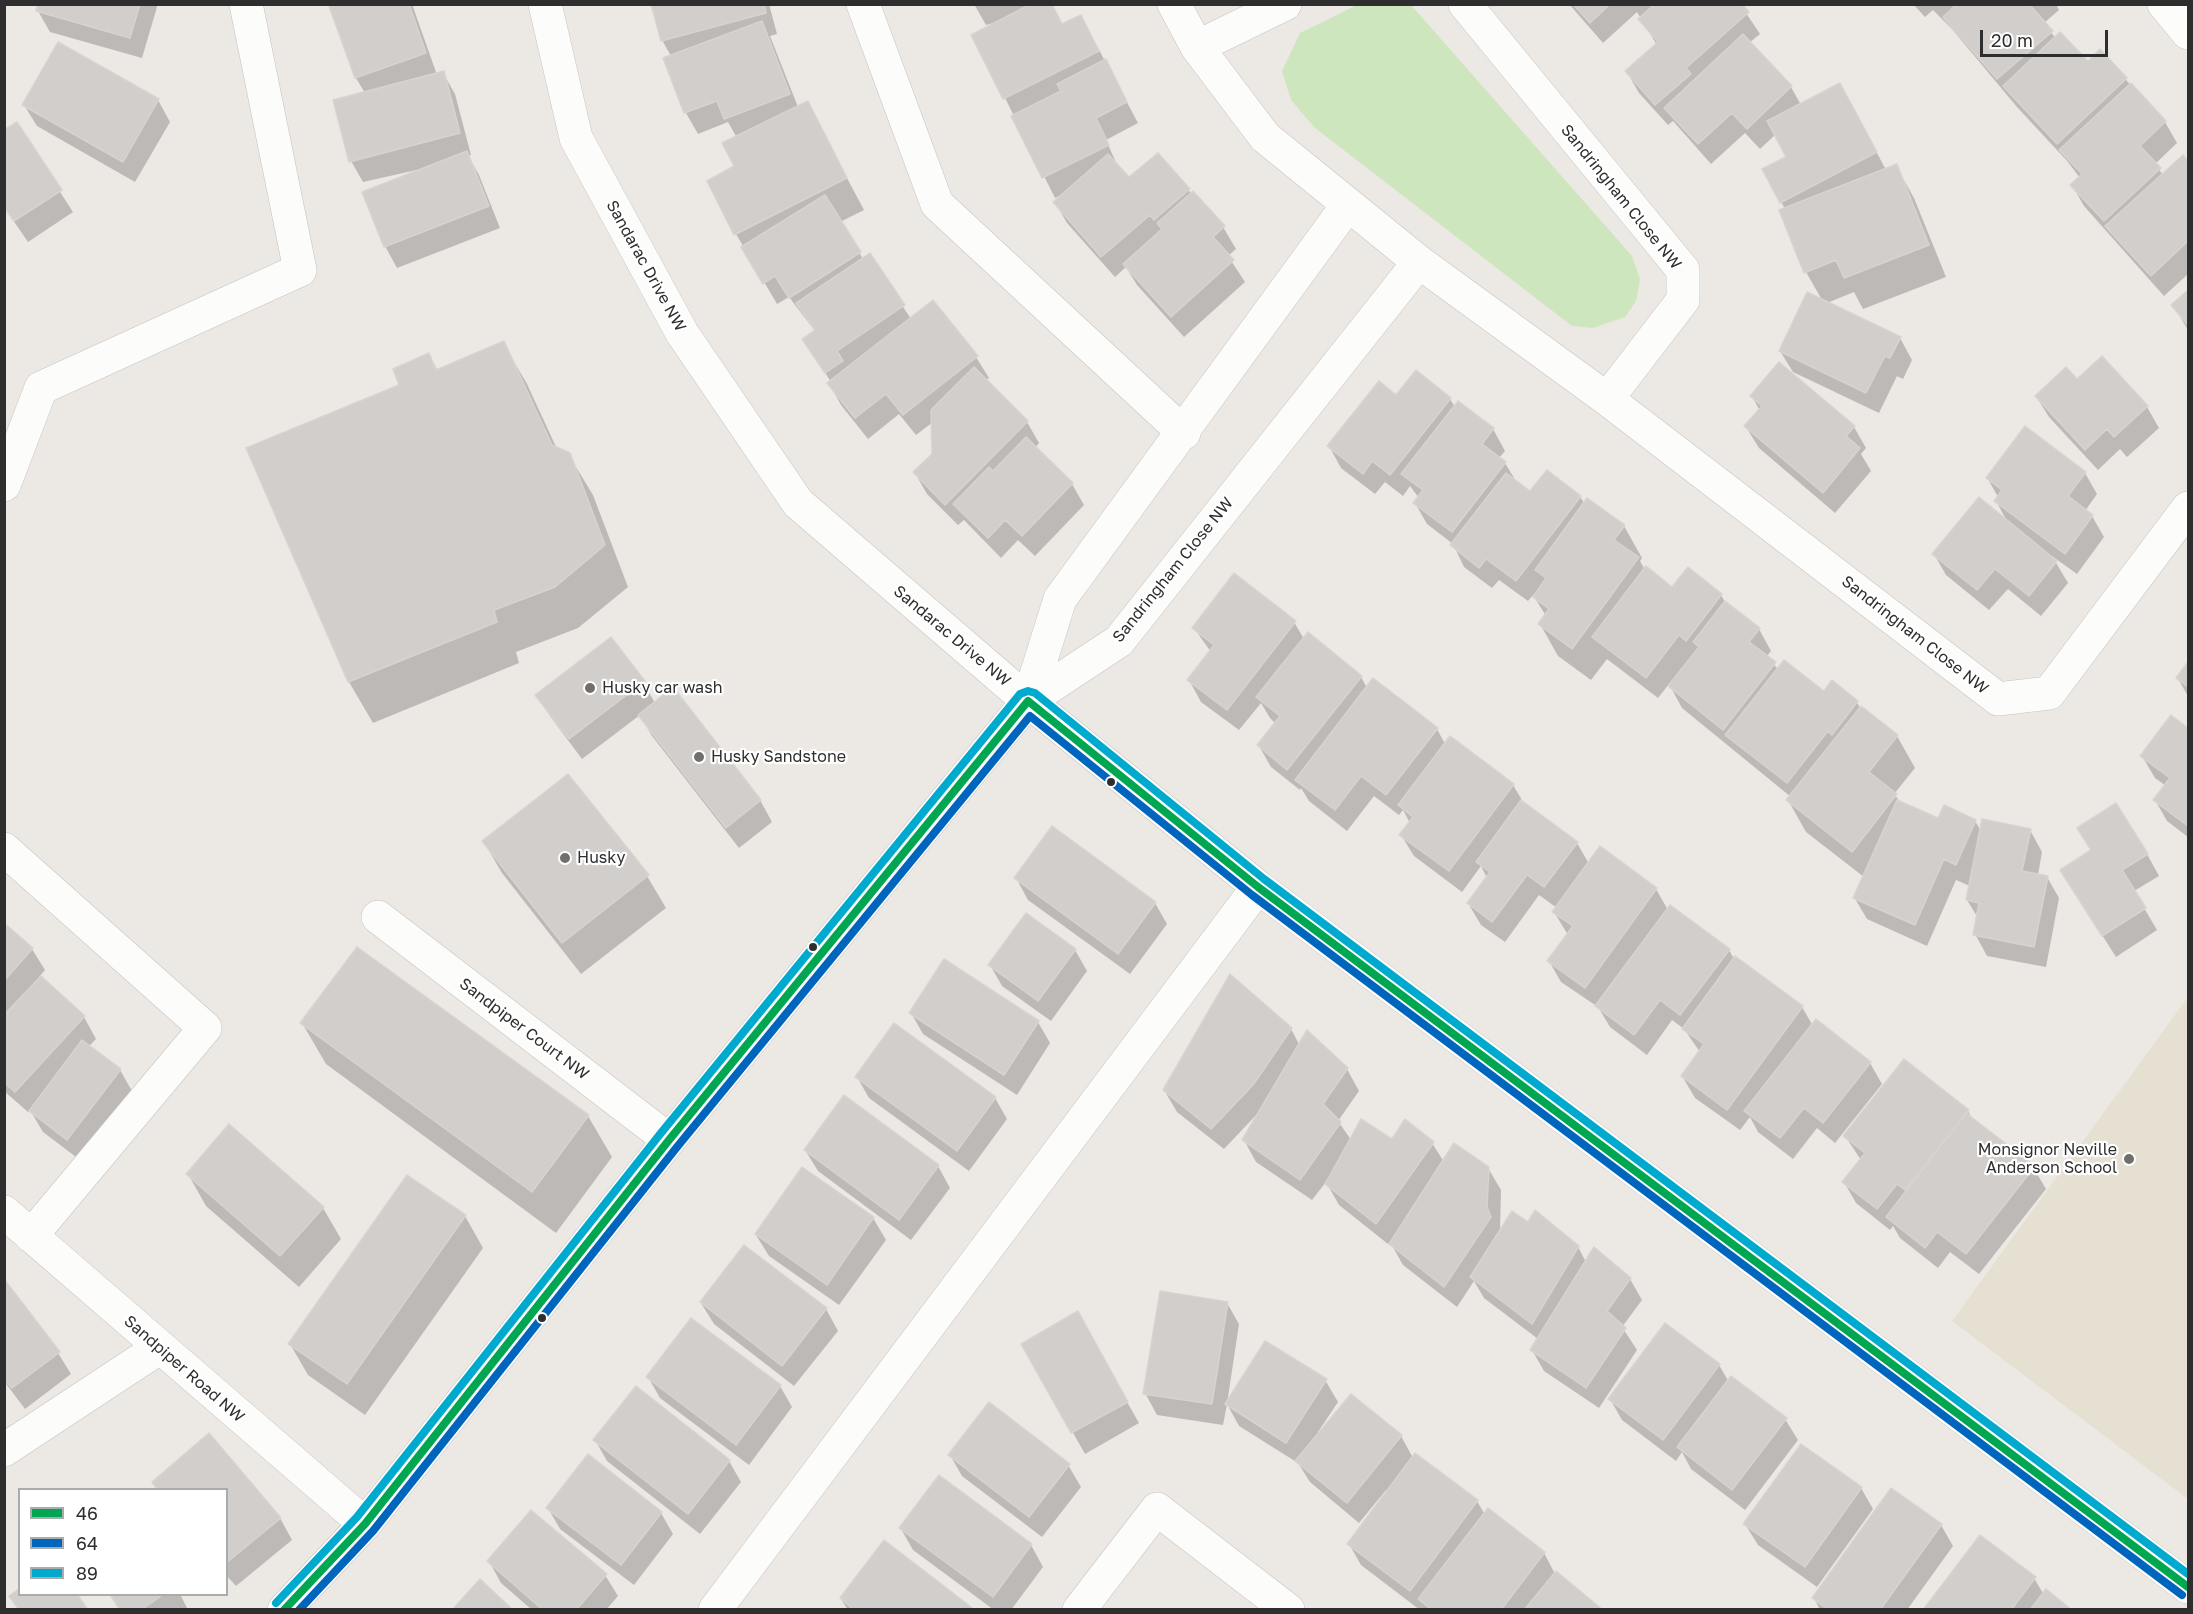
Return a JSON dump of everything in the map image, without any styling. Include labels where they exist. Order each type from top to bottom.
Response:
[{"type":"street","points":[[4,485],[41,388],[300,270],[246,4]]},
{"type":"street","name":"Sandarac Drive NW","points":[[545,4],[576,138],[682,333],[798,503],[1029,701],[1258,887],[2188,1587]]},
{"type":"street","points":[[863,4],[937,204],[1184,433]]},
{"type":"street","name":"Sandringham Close NW","points":[[1174,4],[1197,47],[1264,136],[1347,206],[1419,262],[1607,399],[1998,699],[2049,693],[2188,508]]},
{"type":"street","points":[[1197,47],[1285,4]]},
{"type":"street","name":"Sandringham Close NW","points":[[1465,4],[1683,270],[1683,300],[1607,399]]},
{"type":"street","points":[[2164,4],[2188,33]]},
{"type":"street","points":[[284,1610],[365,1524],[669,1140],[1029,701],[1060,599],[1184,433],[1347,206]]},
{"type":"street","name":"Sandringham Close NW","points":[[1029,701],[1119,641],[1419,262]]},
{"type":"street","points":[[4,849],[205,1028],[31,1236]]},
{"type":"street","points":[[715,1610],[1258,887]]},
{"type":"street","name":"Sandpiper Court NW","points":[[378,917],[669,1140]]},
{"type":"street","name":"Sandpiper Road NW","points":[[4,1212],[365,1524]]},
{"type":"street","points":[[4,1450],[159,1348]]},
{"type":"street","points":[[1079,1610],[1157,1509],[1288,1610]]},
{"type":"shaded area","name":"Monsignor Neville Anderson School","points":[[2188,997],[2188,1499],[1952,1321]]},
{"type":"green space","points":[[1411,5],[1632,256],[1640,279],[1636,301],[1625,317],[1593,328],[1572,326],[1315,128],[1291,100],[1282,71],[1300,33],[1355,6]]},
{"type":"building","points":[[38,4],[140,4],[130,38],[36,11]]},
{"type":"building","points":[[334,4],[409,4],[426,53],[355,78],[329,6]]},
{"type":"building","points":[[651,4],[764,4],[766,13],[661,41]]},
{"type":"building","points":[[1031,4],[1052,4],[1062,24],[1081,15],[1099,51],[1003,99],[971,35]]},
{"type":"building","points":[[1573,4],[1610,4],[1590,23]]},
{"type":"building","points":[[1655,4],[1742,4],[1749,12],[1686,68],[1691,74],[1655,105],[1625,71],[1658,42],[1638,19]]},
{"type":"building","points":[[1957,4],[2029,4],[2053,31],[1997,79],[1943,17]]},
{"type":"building","points":[[762,21],[790,94],[724,119],[717,101],[684,113],[663,58]]},
{"type":"building","points":[[2060,32],[2088,61],[2100,49],[2127,78],[2057,144],[2003,86]]},
{"type":"building","points":[[1743,34],[1792,86],[1747,129],[1732,113],[1698,144],[1664,108]]},
{"type":"building","points":[[58,42],[159,99],[123,162],[22,105]]},
{"type":"building","points":[[1106,59],[1127,102],[1096,118],[1109,145],[1042,178],[1011,116],[1061,91],[1057,84]]},
{"type":"building","points":[[444,71],[460,133],[349,162],[333,100]]},
{"type":"building","points":[[1840,83],[1877,152],[1780,203],[1762,169],[1786,157],[1767,121]]},
{"type":"building","points":[[2131,83],[2166,121],[2140,146],[2161,168],[2104,221],[2070,185],[2082,174],[2059,150]]},
{"type":"building","points":[[808,101],[847,178],[734,235],[707,181],[734,166],[722,143]]},
{"type":"building","points":[[17,122],[62,190],[14,221],[4,207],[4,130]]},
{"type":"building","points":[[467,151],[489,206],[384,247],[362,192]]},
{"type":"building","points":[[1158,153],[1190,189],[1154,220],[1150,215],[1101,257],[1053,202],[1108,154],[1129,177]]},
{"type":"building","points":[[2183,155],[2188,161],[2188,241],[2151,276],[2105,226]]},
{"type":"building","points":[[1897,164],[1929,245],[1844,278],[1836,260],[1804,273],[1779,210]]},
{"type":"building","points":[[1193,191],[1225,226],[1213,237],[1234,260],[1171,317],[1123,264],[1162,229],[1157,223]]},
{"type":"building","points":[[825,195],[861,252],[789,298],[775,276],[763,284],[741,247]]},
{"type":"building","points":[[870,253],[905,305],[837,351],[843,361],[825,373],[802,339],[815,330],[796,303]]},
{"type":"building","points":[[2188,290],[2188,325],[2171,305]]},
{"type":"building","points":[[1807,292],[1901,337],[1890,358],[1885,356],[1866,393],[1779,351]]},
{"type":"building","points":[[933,300],[978,356],[903,415],[886,394],[855,418],[827,383]]},
{"type":"building","points":[[504,341],[552,445],[570,453],[605,545],[555,587],[494,610],[497,622],[348,682],[246,448],[399,385],[393,369],[429,353],[436,370]]},
{"type":"building","points":[[2102,356],[2148,406],[2114,437],[2107,429],[2085,450],[2035,396],[2066,367],[2077,379]]},
{"type":"building","points":[[1779,362],[1855,426],[1846,436],[1860,448],[1823,493],[1744,426],[1762,406],[1750,396]]},
{"type":"building","points":[[974,367],[1028,421],[945,505],[913,472],[932,454],[931,410]]},
{"type":"building","points":[[1416,370],[1451,398],[1390,475],[1372,461],[1363,474],[1327,446],[1379,381],[1396,395]]},
{"type":"building","points":[[1458,401],[1494,428],[1482,444],[1506,462],[1452,532],[1413,503],[1423,490],[1401,474]]},
{"type":"building","points":[[2025,426],[2086,472],[2068,496],[2093,515],[2065,554],[1994,501],[2002,490],[1986,478]]},
{"type":"building","points":[[1026,437],[1073,483],[1022,536],[1005,520],[988,538],[953,504],[989,467],[993,471]]},
{"type":"building","points":[[1547,470],[1581,496],[1516,581],[1486,559],[1479,568],[1450,545],[1506,473],[1530,491]]},
{"type":"building","points":[[1979,497],[2057,561],[2029,596],[1995,569],[1977,590],[1932,554]]},
{"type":"building","points":[[1587,498],[1625,525],[1614,540],[1639,557],[1572,649],[1538,624],[1549,609],[1533,597],[1546,578],[1535,570]]},
{"type":"building","points":[[1646,566],[1672,587],[1688,567],[1722,594],[1686,641],[1679,635],[1646,678],[1592,637]]},
{"type":"building","points":[[1234,573],[1296,621],[1227,710],[1187,680],[1214,645],[1192,628]]},
{"type":"building","points":[[1725,601],[1760,628],[1749,642],[1776,662],[1723,730],[1668,686],[1699,647],[1693,642]]},
{"type":"building","points":[[1308,632],[1362,676],[1287,770],[1257,745],[1280,716],[1256,697]]},
{"type":"building","name":"Husky car wash","points":[[611,637],[645,681],[569,739],[535,695]]},
{"type":"building","points":[[1784,660],[1824,691],[1832,680],[1858,701],[1832,735],[1828,731],[1787,783],[1725,735]]},
{"type":"building","points":[[2188,662],[2188,687],[2176,678]]},
{"type":"building","points":[[1373,678],[1438,728],[1386,795],[1361,776],[1335,810],[1295,780]]},
{"type":"building","name":"Husky Sandstone","points":[[673,687],[761,800],[726,828],[638,715]]},
{"type":"building","points":[[1861,706],[1898,735],[1869,772],[1897,794],[1852,852],[1786,800]]},
{"type":"building","points":[[2171,715],[2188,728],[2188,826],[2153,800],[2170,778],[2140,756]]},
{"type":"building","points":[[1450,736],[1514,784],[1449,871],[1399,835],[1413,817],[1398,805]]},
{"type":"building","name":"Husky","points":[[568,774],[649,875],[562,943],[482,841]]},
{"type":"building","points":[[1521,800],[1578,842],[1544,887],[1527,875],[1492,922],[1467,903],[1490,872],[1476,862]]},
{"type":"building","points":[[1897,800],[1938,818],[1944,805],[1976,820],[1956,865],[1944,859],[1915,925],[1853,898]]},
{"type":"building","points":[[2116,803],[2148,854],[2122,870],[2146,908],[2102,936],[2060,870],[2091,850],[2077,828]]},
{"type":"building","points":[[1982,819],[2031,829],[2022,871],[2048,876],[2034,947],[1973,935],[1979,903],[1966,900]]},
{"type":"building","points":[[1052,826],[1156,902],[1118,954],[1014,878]]},
{"type":"building","points":[[1600,846],[1657,888],[1585,988],[1547,961],[1573,926],[1552,912]]},
{"type":"building","points":[[1670,905],[1730,949],[1680,1015],[1660,1000],[1634,1035],[1595,1006]]},
{"type":"building","points":[[1026,913],[1076,949],[1038,1001],[988,965]]},
{"type":"building","points":[[4,923],[33,948],[4,981]]},
{"type":"building","points":[[357,947],[589,1115],[532,1192],[300,1023]]},
{"type":"building","points":[[1735,956],[1803,1006],[1727,1110],[1681,1076],[1704,1044],[1682,1029]]},
{"type":"building","points":[[944,959],[1039,1021],[1004,1075],[909,1013]]},
{"type":"building","points":[[1230,974],[1292,1028],[1253,1085],[1211,1129],[1163,1090]]},
{"type":"building","points":[[41,976],[85,1016],[15,1092],[4,1082],[4,1015]]},
{"type":"building","points":[[1816,1019],[1871,1062],[1823,1123],[1804,1108],[1780,1138],[1744,1111]]},
{"type":"building","points":[[894,1023],[996,1097],[957,1151],[855,1077]]},
{"type":"building","points":[[1307,1030],[1348,1068],[1323,1104],[1341,1122],[1300,1180],[1242,1140]]},
{"type":"building","points":[[82,1040],[121,1069],[67,1140],[29,1111]]},
{"type":"building","points":[[1904,1059],[1969,1110],[1905,1190],[1897,1184],[1877,1209],[1842,1182],[1865,1153],[1843,1136]]},
{"type":"building","points":[[844,1095],[939,1165],[899,1220],[804,1150]]},
{"type":"building","points":[[1966,1113],[2035,1166],[1966,1254],[1937,1232],[1925,1248],[1886,1217]]},
{"type":"building","points":[[1361,1119],[1392,1139],[1405,1119],[1434,1142],[1376,1224],[1325,1184]]},
{"type":"building","points":[[229,1124],[324,1207],[280,1256],[186,1174]]},
{"type":"building","points":[[1454,1143],[1489,1167],[1487,1207],[1491,1217],[1444,1287],[1389,1244]]},
{"type":"building","points":[[802,1167],[874,1217],[827,1285],[755,1234]]},
{"type":"building","points":[[407,1175],[466,1215],[347,1384],[288,1344]]},
{"type":"building","points":[[1535,1210],[1579,1246],[1532,1324],[1470,1277],[1512,1211],[1528,1222]]},
{"type":"building","points":[[744,1245],[827,1308],[782,1366],[700,1302]]},
{"type":"building","points":[[1594,1247],[1631,1278],[1607,1311],[1626,1328],[1586,1388],[1530,1350]]},
{"type":"building","points":[[4,1279],[60,1352],[12,1388],[4,1379]]},
{"type":"building","points":[[1160,1291],[1228,1302],[1212,1404],[1143,1394]]},
{"type":"building","points":[[1078,1311],[1128,1402],[1071,1433],[1021,1344]]},
{"type":"building","points":[[691,1318],[781,1385],[736,1445],[646,1377]]},
{"type":"building","points":[[1665,1323],[1720,1364],[1663,1440],[1608,1399]]},
{"type":"building","points":[[1265,1341],[1327,1379],[1286,1443],[1225,1404]]},
{"type":"building","points":[[1731,1376],[1787,1418],[1732,1490],[1677,1447]]},
{"type":"building","points":[[636,1386],[730,1460],[688,1514],[593,1440]]},
{"type":"building","points":[[1351,1394],[1402,1435],[1347,1503],[1295,1461]]},
{"type":"building","points":[[989,1402],[1070,1464],[1029,1517],[948,1455]]},
{"type":"building","points":[[209,1433],[281,1518],[228,1561],[228,1488],[156,1488],[152,1482]]},
{"type":"building","points":[[1801,1444],[1862,1487],[1805,1567],[1743,1524]]},
{"type":"building","points":[[1415,1453],[1478,1500],[1410,1591],[1347,1544]]},
{"type":"building","points":[[588,1454],[662,1512],[621,1565],[546,1508]]},
{"type":"building","points":[[939,1475],[1032,1544],[993,1597],[899,1528]]},
{"type":"building","points":[[1891,1488],[1942,1524],[1880,1610],[1828,1610],[1812,1598]]},
{"type":"building","points":[[1488,1508],[1545,1552],[1501,1610],[1432,1610],[1418,1599]]},
{"type":"building","points":[[531,1510],[607,1574],[576,1610],[543,1610],[487,1561]]},
{"type":"building","points":[[1980,1535],[2036,1577],[2011,1610],[1923,1610]]},
{"type":"building","points":[[884,1540],[975,1610],[854,1610],[840,1598]]},
{"type":"building","points":[[1556,1571],[1603,1610],[1524,1610]]},
{"type":"building","points":[[480,1579],[513,1610],[452,1610]]},
{"type":"building","points":[[18,1589],[18,1596],[78,1596],[88,1610],[19,1610],[9,1596]]},
{"type":"building","points":[[2046,1589],[2072,1610],[2030,1610]]},
{"type":"building","points":[[111,1596],[161,1596],[141,1610],[120,1610]]},
{"type":"transit line","name":"89","points":[[276,1603],[357,1517],[661,1133],[1020,694],[1028,691],[1035,693],[1264,879],[2188,1574]]},
{"type":"transit line","name":"46","points":[[284,1610],[365,1524],[669,1140],[1028,701],[1258,887],[2188,1587]]},
{"type":"transit line","name":"64","points":[[299,1610],[373,1531],[677,1147],[1030,716],[1252,895],[2182,1595]]},
{"type":"place","name":"Husky car wash","points":[[590,688]]},
{"type":"place","name":"Husky Sandstone","points":[[699,757]]},
{"type":"place","name":"Husky","points":[[565,858]]},
{"type":"place","name":"Monsignor Neville Anderson School","points":[[2129,1159]]}]
